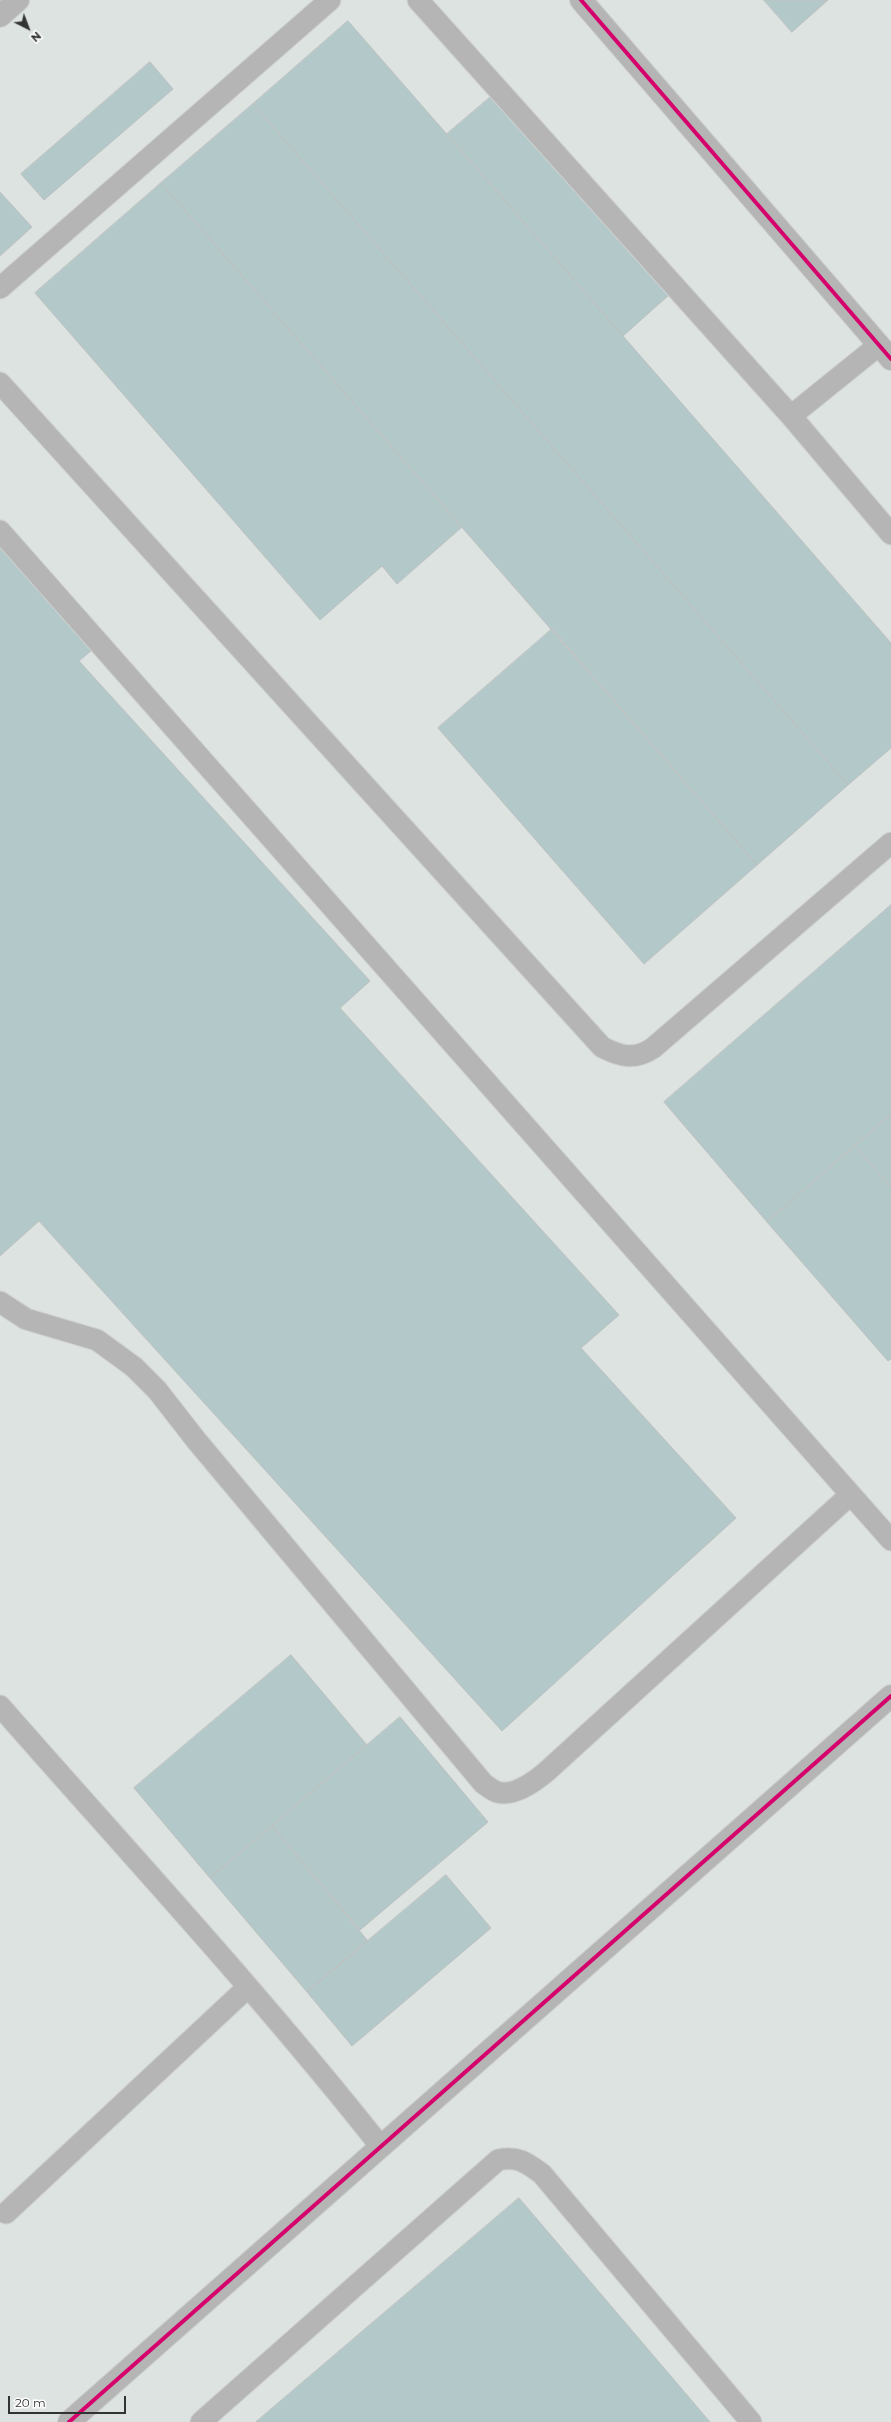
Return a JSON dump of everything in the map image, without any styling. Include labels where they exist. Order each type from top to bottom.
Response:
[{"type":"street","points":[[0,16],[18,0]]},
{"type":"street","points":[[581,0],[885,352]]},
{"type":"street","points":[[69,2422],[891,1696]]},
{"type":"lane","points":[[0,288],[330,0]]},
{"type":"lane","points":[[418,0],[791,416],[891,534]]},
{"type":"lane","points":[[791,416],[885,352]]},
{"type":"lane","points":[[0,382],[602,1047],[614,1054],[629,1057],[643,1055],[654,1048],[891,843]]},
{"type":"lane","points":[[0,531],[891,1540]]},
{"type":"lane","points":[[0,1302],[26,1319],[97,1340],[134,1367],[157,1390],[196,1440],[483,1783],[497,1792],[511,1792],[534,1782],[546,1772],[850,1495]]},
{"type":"lane","points":[[0,1706],[247,1988],[344,2101],[381,2147]]},
{"type":"lane","points":[[6,2213],[247,1988]]},
{"type":"lane","points":[[201,2422],[498,2160],[511,2157],[521,2160],[542,2174],[751,2422]]},
{"type":"shaded area","points":[[0,0],[891,0],[891,2422],[0,2422]]},
{"type":"building","points":[[764,0],[828,0],[792,32]]},
{"type":"building","points":[[348,21],[891,643],[891,748],[848,785],[253,104]]},
{"type":"building","points":[[150,62],[173,89],[44,200],[21,174]]},
{"type":"building","points":[[494,94],[669,295],[623,336],[447,134]]},
{"type":"building","points":[[253,104],[848,785],[757,865],[161,183]]},
{"type":"building","points":[[161,183],[462,527],[397,584],[382,566],[320,620],[35,293]]},
{"type":"building","points":[[0,192],[32,227],[0,256]]},
{"type":"building","points":[[0,534],[99,644],[79,661],[370,981],[340,1008],[619,1315],[581,1348],[736,1518],[502,1731],[39,1221],[0,1256]]},
{"type":"building","points":[[552,629],[757,865],[644,964],[438,728]]},
{"type":"building","points":[[891,905],[891,1114],[767,1222],[664,1102]]},
{"type":"building","points":[[891,1114],[891,1187],[855,1146]]},
{"type":"building","points":[[855,1146],[891,1187],[891,1359],[888,1361],[767,1222]]},
{"type":"building","points":[[291,1655],[367,1745],[210,1878],[134,1788]]},
{"type":"building","points":[[400,1717],[488,1822],[360,1930],[272,1826]]},
{"type":"building","points":[[272,1826],[368,1941],[307,1992],[210,1878]]},
{"type":"building","points":[[446,1875],[491,1928],[352,2046],[307,1992]]},
{"type":"building","points":[[519,2198],[710,2422],[256,2422]]},
{"type":"cycle path","points":[[581,0],[891,359]]},
{"type":"cycle path","points":[[69,2422],[891,1696]]}]
